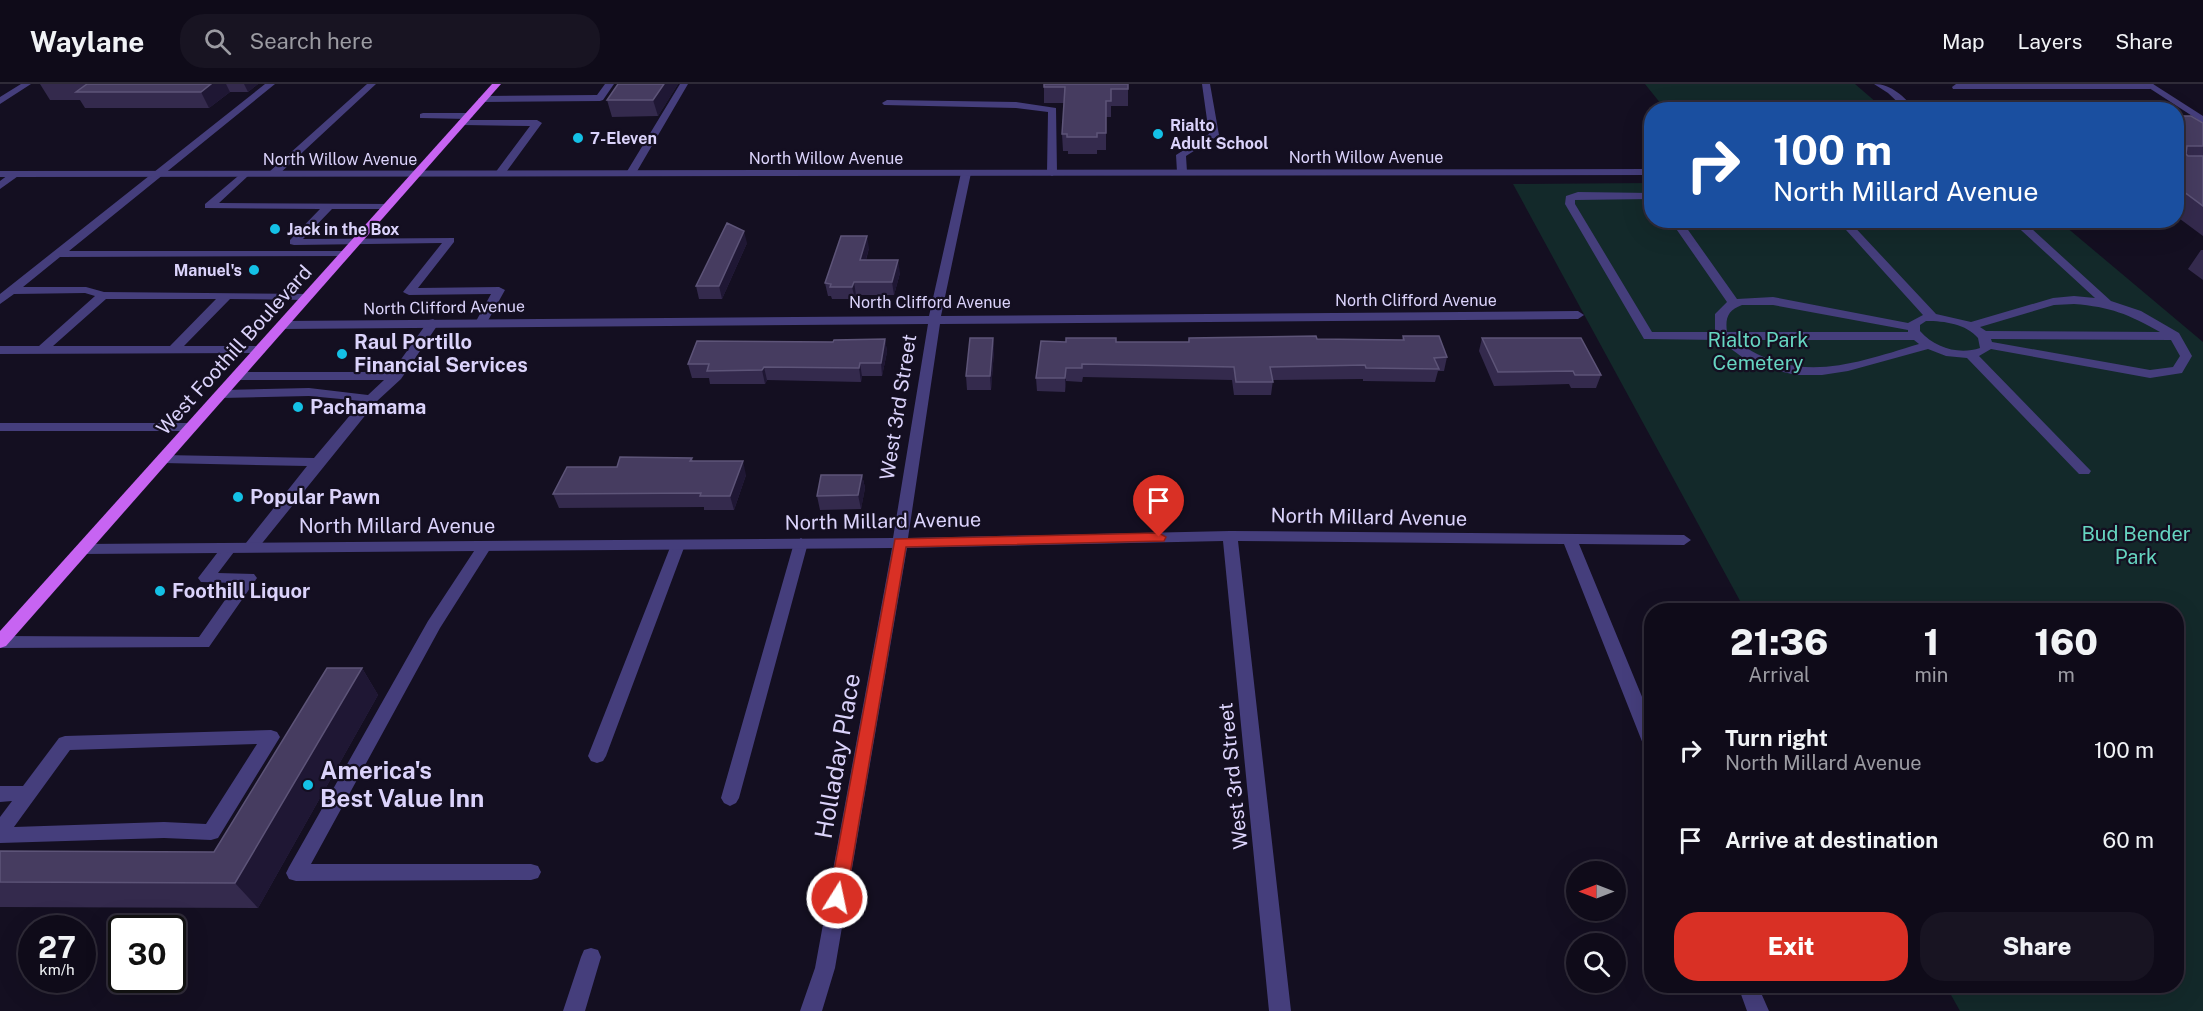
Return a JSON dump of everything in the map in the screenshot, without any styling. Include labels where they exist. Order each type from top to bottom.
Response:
[{"type":"main road","name":"West Foothill Boulevard","points":[[0,642],[497,84]]},
{"type":"street","points":[[0,101],[27,84]]},
{"type":"street","points":[[0,300],[155,174],[271,84]]},
{"type":"street","points":[[273,174],[372,84]]},
{"type":"street","points":[[483,99],[600,98],[610,84]]},
{"type":"street","points":[[632,173],[684,84]]},
{"type":"street","points":[[1182,172],[1181,155],[1214,135],[1206,84]]},
{"type":"street","points":[[1878,84],[1891,91],[1903,102]]},
{"type":"street","points":[[1956,87],[2149,85],[2176,102]]},
{"type":"street","points":[[887,103],[1016,105],[1053,110],[1052,173]]},
{"type":"street","points":[[2184,107],[2203,118]]},
{"type":"street","points":[[423,116],[537,123],[500,173]]},
{"type":"street","name":"North Willow Avenue","points":[[0,174],[1644,172]]},
{"type":"street","name":"West 3rd Street","points":[[900,543],[935,318],[966,173]]},
{"type":"street","points":[[0,186],[16,174]]},
{"type":"street","points":[[244,174],[209,206],[388,206]]},
{"type":"street","points":[[1644,196],[1578,195],[1570,198],[1570,204],[1648,336],[1915,332]]},
{"type":"street","points":[[329,206],[294,242],[450,240],[409,292],[500,290],[481,323]]},
{"type":"street","points":[[1681,228],[1734,304]]},
{"type":"street","points":[[1849,228],[1932,317]]},
{"type":"street","points":[[2024,228],[2107,303]]},
{"type":"street","points":[[56,254],[345,254]]},
{"type":"street","points":[[10,291],[86,290],[103,295],[307,296]]},
{"type":"street","points":[[42,350],[103,295]]},
{"type":"street","points":[[173,350],[226,296]]},
{"type":"street","points":[[1915,332],[1918,320],[1932,317],[1951,320],[1970,326],[1985,340],[2150,375],[2178,370],[2186,356],[2175,336],[2137,314],[2107,303],[2074,300],[2053,302],[1970,326]]},
{"type":"street","points":[[1929,345],[1847,370],[1796,372],[1769,365],[1738,351],[1722,336],[1718,323],[1720,313],[1726,307],[1746,301],[1773,301],[1915,332],[1929,345],[1949,352],[1970,354],[1985,350],[1985,340]]},
{"type":"street","name":"North Clifford Avenue","points":[[282,325],[935,318],[1578,315]]},
{"type":"street","points":[[250,548],[371,399],[396,376],[433,323]]},
{"type":"street","points":[[1985,340],[2175,336]]},
{"type":"street","points":[[0,350],[260,350]]},
{"type":"street","points":[[1970,354],[2084,471]]},
{"type":"street","points":[[236,376],[396,376]]},
{"type":"street","points":[[221,394],[309,392],[346,394],[371,399]]},
{"type":"street","points":[[0,427],[191,427]]},
{"type":"street","points":[[163,459],[318,462]]},
{"type":"street","name":"West 3rd Street","points":[[1230,536],[1280,1011]]},
{"type":"street","name":"North Millard Avenue","points":[[82,549],[900,543],[1230,536],[1684,540]]},
{"type":"street","points":[[1570,540],[1644,724]]},
{"type":"street","points":[[730,798],[801,543]]},
{"type":"street","name":"Holladay Place","points":[[811,1011],[825,968],[900,543]]},
{"type":"street","points":[[597,756],[678,544]]},
{"type":"street","points":[[485,546],[434,626],[296,873],[531,872]]},
{"type":"street","points":[[0,642],[203,643],[249,578],[206,578],[229,548]]},
{"type":"street","points":[[271,737],[211,832],[0,833],[65,743],[271,737]]},
{"type":"street","points":[[0,794],[28,793]]},
{"type":"street","points":[[574,1011],[591,957]]},
{"type":"street","points":[[1751,993],[1758,1011]]},
{"type":"green space","points":[[1645,84],[1855,84],[1876,102],[1659,102]]},
{"type":"green space","name":"Rialto Park Cemetery","points":[[1644,183],[1644,228],[2067,228],[2203,342],[2203,1011],[1960,1011],[1950,993],[2184,993],[2184,603],[1741,603],[1513,184]]},
{"type":"building","points":[[87,84],[211,84],[201,92],[76,92]]},
{"type":"building","points":[[618,84],[664,84],[653,100],[607,100]]},
{"type":"building","points":[[1044,84],[1128,84],[1128,89],[1111,89],[1111,101],[1106,101],[1106,133],[1097,133],[1097,137],[1067,137],[1067,134],[1062,134],[1065,87],[1044,87]]},
{"type":"building","points":[[2184,116],[2191,116],[2203,123],[2203,146],[2187,146],[2186,154],[2203,156],[2203,206],[2184,192]]},
{"type":"building","points":[[727,223],[744,231],[719,286],[696,286]]},
{"type":"building","points":[[841,236],[867,236],[860,260],[898,260],[892,282],[854,282],[852,287],[830,287],[831,284],[825,283]]},
{"type":"building","points":[[1316,336],[1317,339],[1404,340],[1403,336],[1439,336],[1447,357],[1434,358],[1439,369],[1366,368],[1365,365],[1270,367],[1273,382],[1236,382],[1234,367],[1082,364],[1082,368],[1066,368],[1065,378],[1036,378],[1041,341],[1066,342],[1066,338],[1116,338],[1116,342],[1189,342],[1189,338]]},
{"type":"building","points":[[970,338],[993,338],[990,376],[966,376]]},
{"type":"building","points":[[1482,338],[1581,338],[1601,375],[1575,375],[1573,371],[1498,372]]},
{"type":"building","points":[[885,339],[881,363],[860,363],[859,368],[764,367],[762,370],[707,371],[709,364],[688,364],[697,341],[833,342],[834,340]]},
{"type":"building","points":[[620,457],[743,461],[730,496],[700,496],[701,493],[553,494],[567,467],[617,467]]},
{"type":"building","points":[[821,475],[862,475],[858,495],[817,496]]},
{"type":"building","points":[[327,668],[362,668],[235,883],[0,882],[0,851],[214,852]]},
{"type":"place","name":"Rialto Adult School","points":[[1158,134]]},
{"type":"place","name":"7-Eleven","points":[[578,138]]},
{"type":"place","name":"Jack in the Box","points":[[275,229]]},
{"type":"place","name":"Manuel's","points":[[254,270]]},
{"type":"place","name":"Raul Portillo Financial Services","points":[[342,354]]},
{"type":"place","name":"Pachamama","points":[[298,407]]},
{"type":"place","name":"Popular Pawn","points":[[238,497]]},
{"type":"place","name":"Foothill Liquor","points":[[160,591]]},
{"type":"place","name":"America's Best Value Inn","points":[[308,785]]},
{"type":"route","points":[[837,898],[900,543],[1159,537]]},
{"type":"park label","name":"Bud Bender Park","points":[[2136,546]]}]
